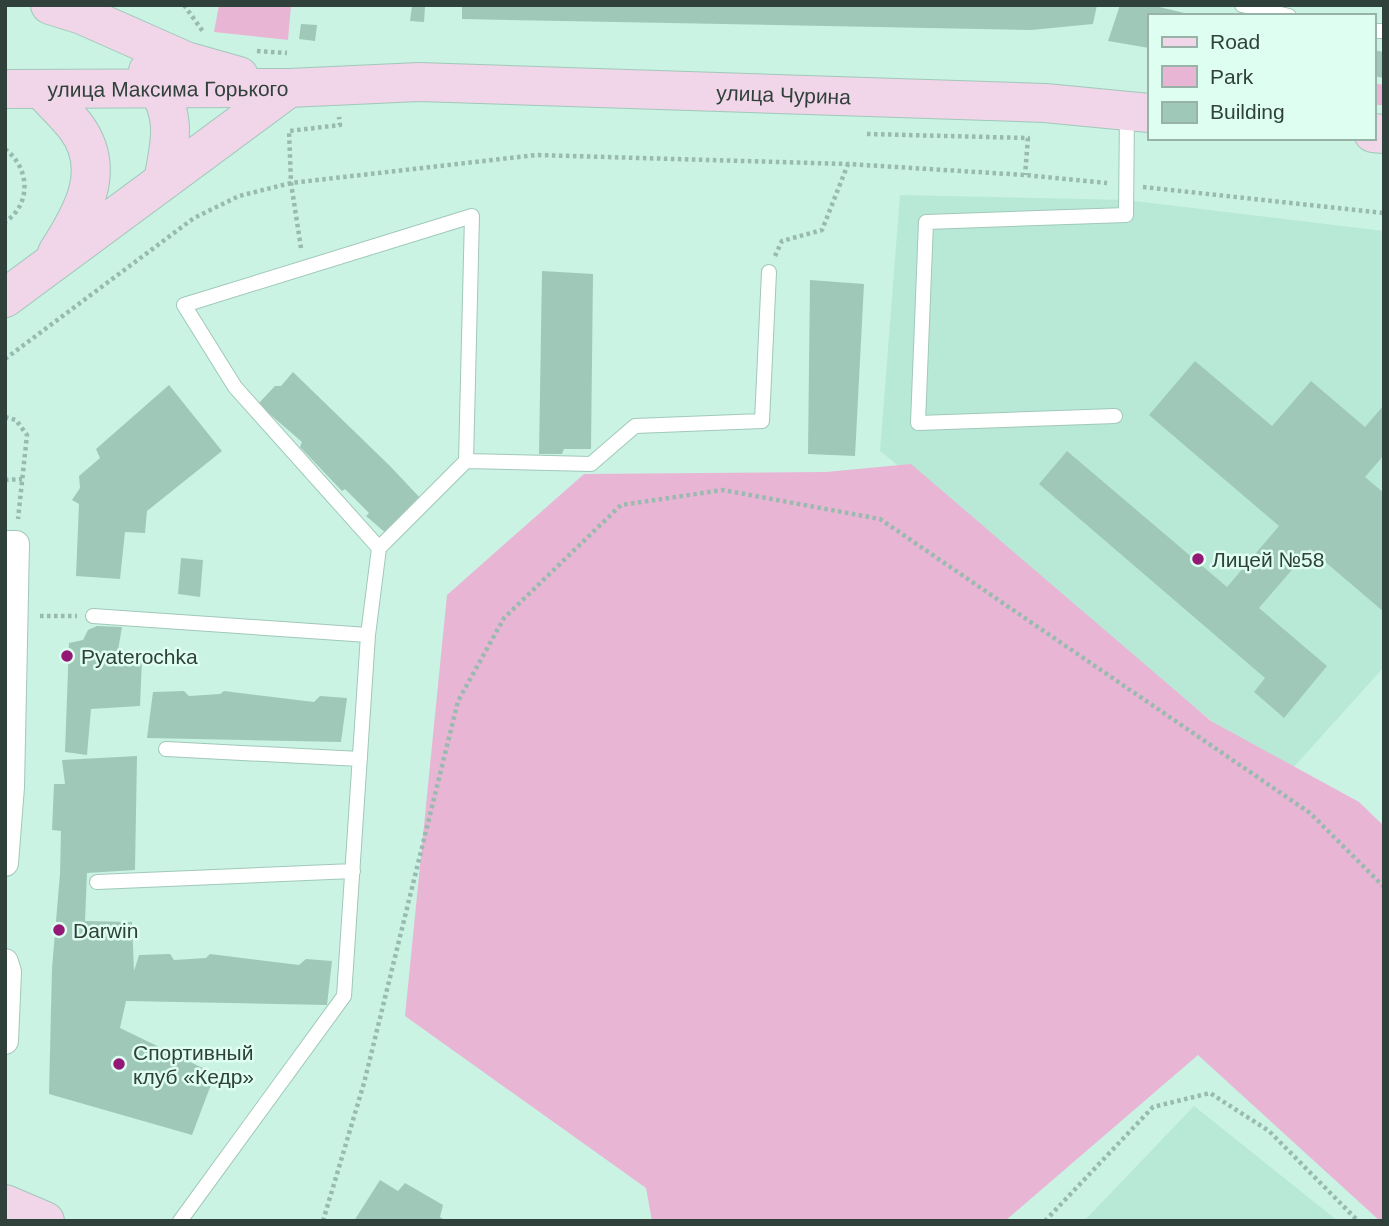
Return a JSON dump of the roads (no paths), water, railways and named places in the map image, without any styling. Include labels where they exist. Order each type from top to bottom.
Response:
[{"type":"street","name":"улица Максима Горького","points":[[50,5],[82,15],[186,61],[289,89]]},
{"type":"street","points":[[115,31],[160,89],[170,113],[171,139],[163,181]]},
{"type":"street","name":"улица Чурина","points":[[289,89],[419,82],[1045,103],[1138,112]]},
{"type":"street","name":"улица Максима Горького","points":[[5,89],[289,89]]},
{"type":"street","points":[[5,298],[289,89]]},
{"type":"street","points":[[43,91],[77,128],[90,158],[93,177],[88,199],[71,232],[45,270]]},
{"type":"street","points":[[5,863],[11,788],[14,616],[10,544]]},
{"type":"street","points":[[5,962],[8,972],[5,1041]]},
{"type":"street","points":[[5,1204],[45,1221]]},
{"type":"lane","points":[[1242,5],[1280,14]]},
{"type":"lane","points":[[1115,416],[918,423],[926,222],[1126,215],[1126,185],[1138,112]]},
{"type":"lane","points":[[180,1221],[344,996],[368,635],[379,548],[466,461],[472,216],[184,304],[235,387],[379,548]]},
{"type":"lane","points":[[466,461],[591,464],[635,426],[762,421],[769,272]]},
{"type":"lane","points":[[93,616],[368,635]]},
{"type":"lane","points":[[166,749],[360,758]]},
{"type":"lane","points":[[97,882],[353,871]]},
{"type":"place","name":"Лицей №58","points":[[1198,559]]},
{"type":"place","name":"Pyaterochka","points":[[67,656]]},
{"type":"place","name":"Darwin","points":[[59,930]]},
{"type":"place","name":"Спортивный клуб «Кедр»","points":[[119,1064]]}]
